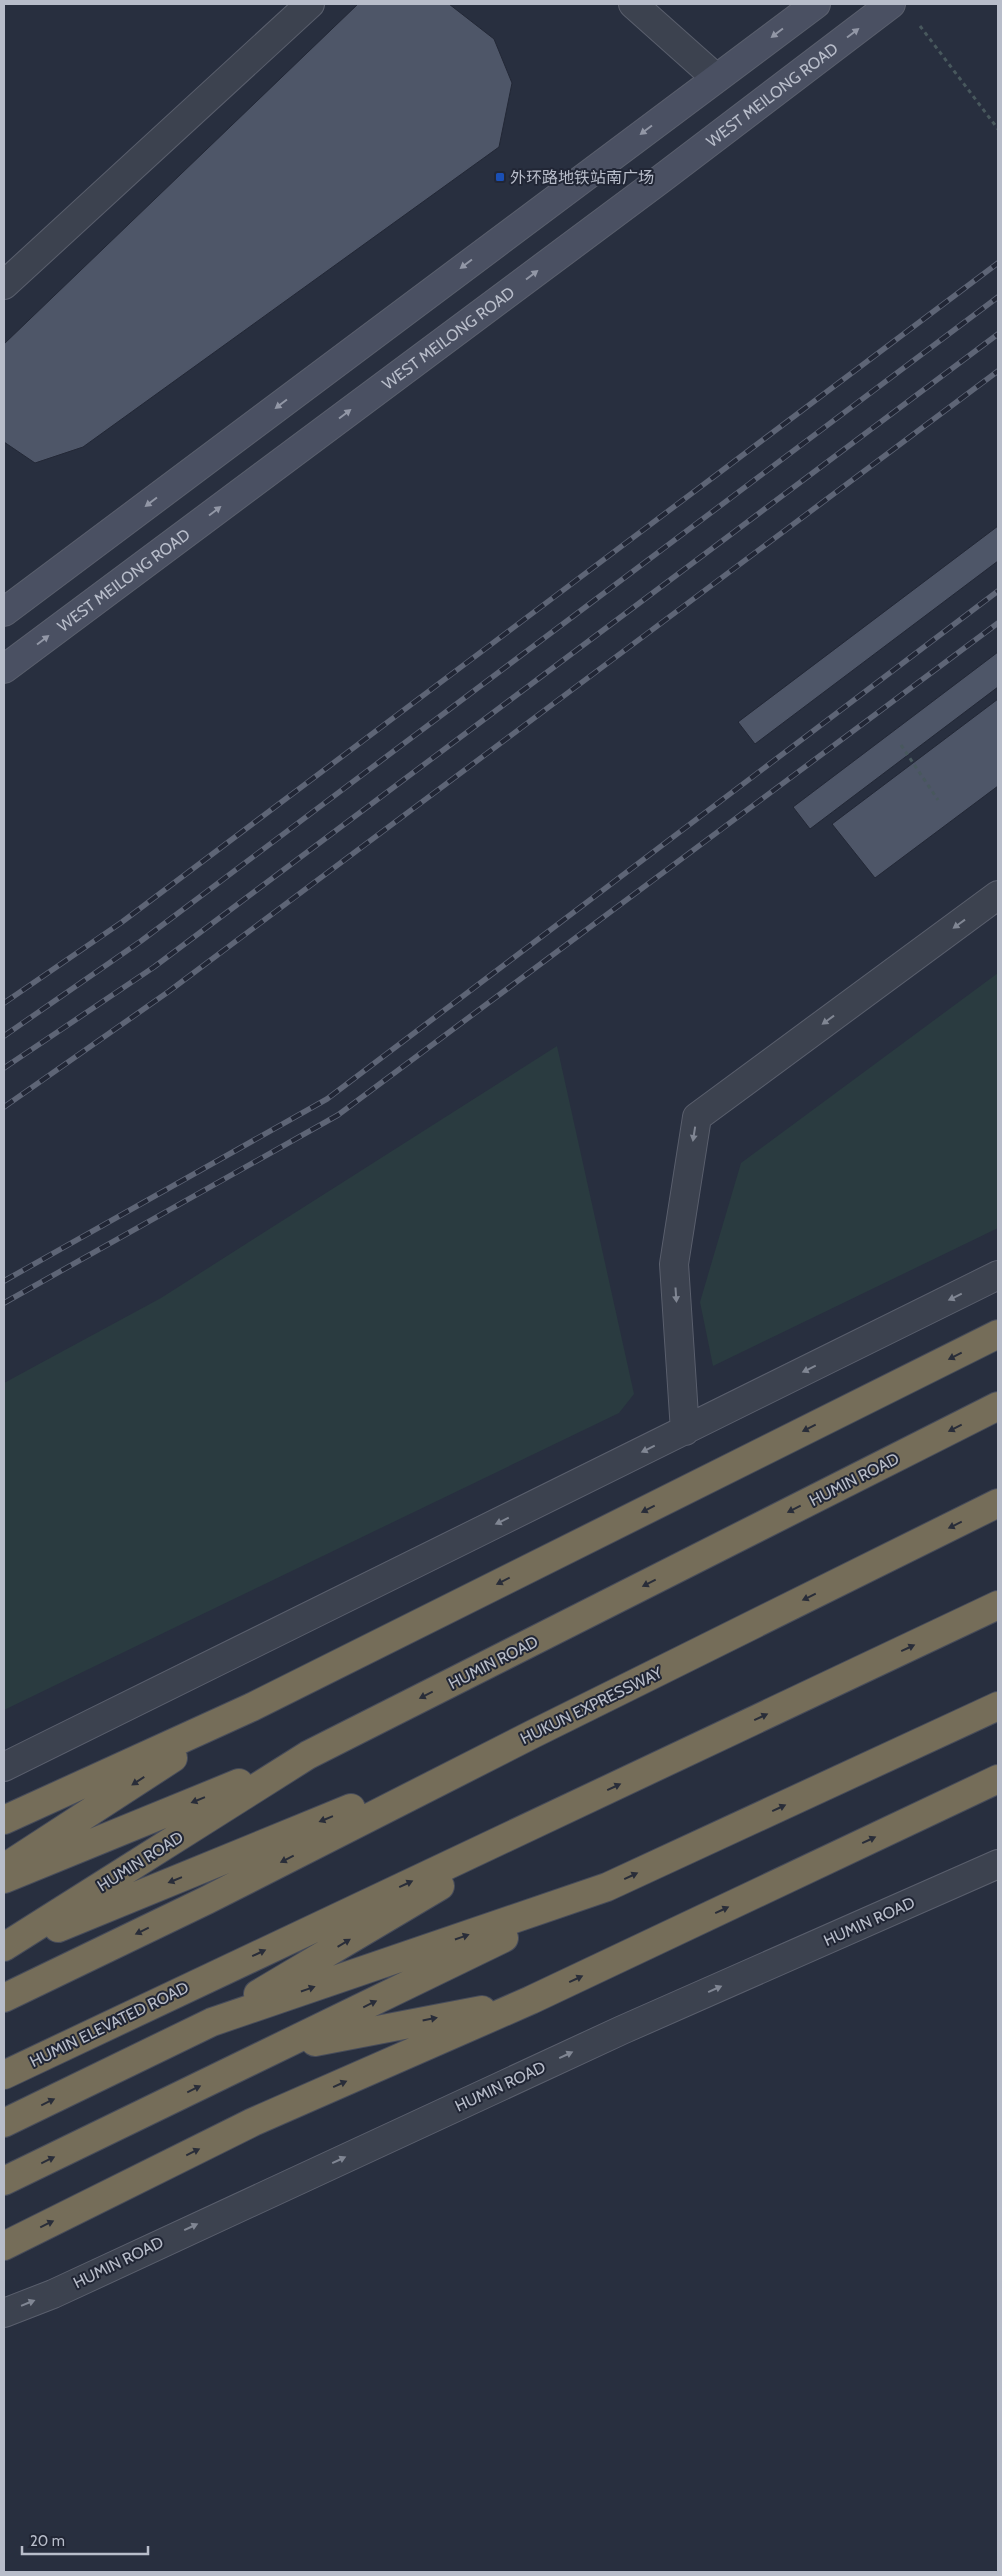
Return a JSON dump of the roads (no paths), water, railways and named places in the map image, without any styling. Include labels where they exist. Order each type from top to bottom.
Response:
[{"type":"highway","points":[[4,1820],[252,1707],[998,1334]]},
{"type":"highway","name":"HUMIN ROAD","points":[[4,1949],[308,1755],[998,1406]]},
{"type":"highway","name":"HUKUN EXPRESSWAY","points":[[4,1998],[186,1910],[533,1734],[998,1503]]},
{"type":"highway","points":[[4,2123],[212,2022],[570,1808],[998,1605]]},
{"type":"highway","points":[[4,2181],[607,1887],[998,1706]]},
{"type":"highway","points":[[4,1868],[252,1707]]},
{"type":"highway","points":[[4,1949],[533,1734]]},
{"type":"highway","points":[[4,1879],[308,1755]]},
{"type":"highway","points":[[4,2246],[253,2122],[532,2000],[998,1779]]},
{"type":"highway","name":"HUMIN ELEVATED ROAD","points":[[4,2075],[570,1808]]},
{"type":"highway","points":[[212,2022],[607,1887]]},
{"type":"highway","points":[[279,2048],[532,2000]]},
{"type":"street","points":[[4,285],[310,4]]},
{"type":"street","points":[[633,4],[716,78]]},
{"type":"street","points":[[4,612],[816,4]]},
{"type":"street","name":"WEST MEILONG ROAD","points":[[4,669],[661,179],[891,4]]},
{"type":"street","points":[[685,1431],[674,1264],[697,1117],[998,895]]},
{"type":"street","points":[[4,1767],[998,1275]]},
{"type":"street","name":"HUMIN ROAD","points":[[4,2313],[53,2294],[613,2034],[998,1864]]},
{"type":"railway","points":[[4,1003],[122,922],[998,263]]},
{"type":"railway","points":[[4,1036],[141,941],[998,297]]},
{"type":"railway","points":[[4,1068],[154,967],[998,334]]},
{"type":"railway","points":[[4,1107],[168,992],[998,371]]},
{"type":"railway","points":[[4,1281],[327,1099],[998,591]]},
{"type":"railway","points":[[4,1303],[338,1115],[998,623]]},
{"type":"place","name":"外环路地铁站南广场","points":[[500,177]]}]
